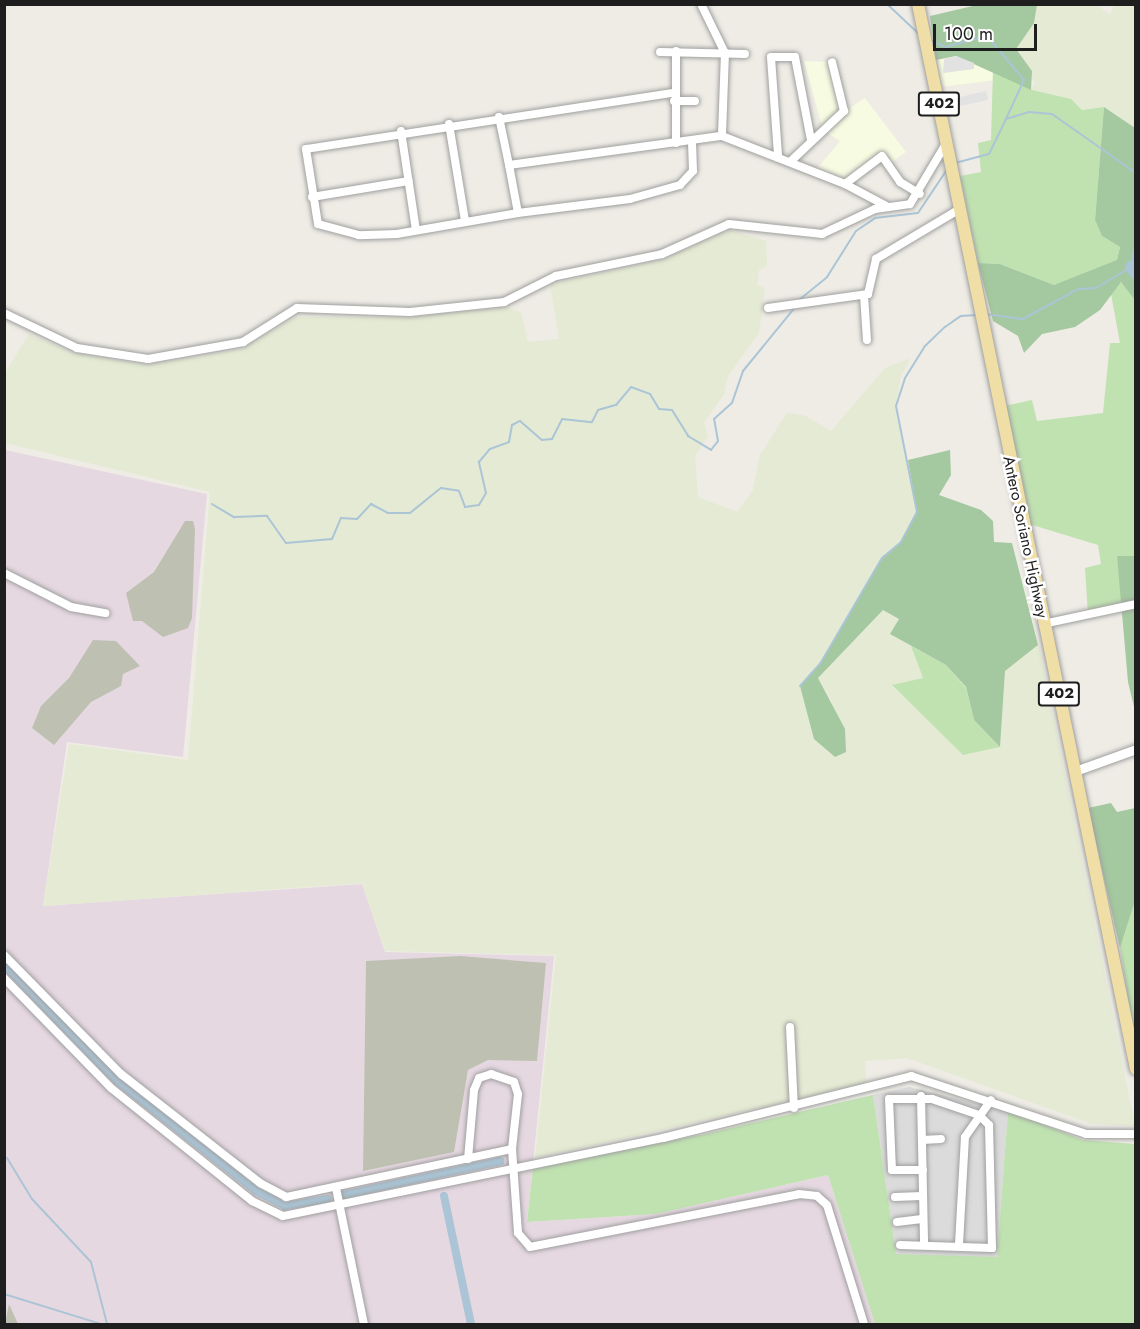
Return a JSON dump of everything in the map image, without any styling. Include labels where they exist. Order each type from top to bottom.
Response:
[{"type":"main road","name":"Antero Soriano Highway","points":[[918,4],[948,141],[980,314],[1136,1069]]},
{"type":"street","points":[[701,4],[725,53],[722,136]]},
{"type":"street","points":[[676,51],[674,97],[676,143]]},
{"type":"street","points":[[660,52],[745,54]]},
{"type":"street","points":[[778,155],[771,57],[795,57],[811,140]]},
{"type":"street","points":[[791,161],[844,111],[832,62]]},
{"type":"street","points":[[692,142],[693,171],[680,185],[630,199],[518,213],[416,230],[359,235],[318,224],[312,196],[309,146],[499,117],[674,97],[696,101]]},
{"type":"street","points":[[499,117],[518,213]]},
{"type":"street","points":[[449,124],[465,221]]},
{"type":"street","points":[[401,131],[416,230]]},
{"type":"street","points":[[509,165],[692,142],[722,136],[778,155],[845,184],[888,207]]},
{"type":"street","points":[[4,314],[77,348],[148,359],[243,342],[297,308],[410,312],[504,302],[556,276],[662,254],[729,224],[822,234],[888,207],[910,204],[920,194],[934,156],[948,141]]},
{"type":"street","points":[[845,184],[882,156],[900,182],[920,194]]},
{"type":"street","points":[[312,196],[409,181]]},
{"type":"street","points":[[768,308],[864,295],[870,292],[876,259],[960,209]]},
{"type":"street","points":[[864,295],[867,340]]},
{"type":"street","points":[[4,573],[61,603],[105,613]]},
{"type":"street","points":[[1043,624],[1136,604]]},
{"type":"street","points":[[1075,771],[1136,749]]},
{"type":"street","points":[[4,955],[121,1074],[260,1183],[286,1197],[512,1149]]},
{"type":"street","points":[[15,966],[4,977],[111,1088],[252,1201],[283,1216],[341,1208],[513,1166],[794,1108],[911,1076],[991,1100],[1086,1134],[1136,1134]]},
{"type":"street","points":[[789,1027],[794,1108]]},
{"type":"street","points":[[468,1159],[474,1090],[479,1078],[491,1074],[514,1083],[518,1094],[512,1149],[518,1233],[530,1247],[543,1249],[799,1194],[817,1196],[827,1206],[864,1324]]},
{"type":"street","points":[[921,1096],[924,1245]]},
{"type":"street","points":[[900,1245],[960,1244],[992,1248],[992,1137],[979,1115],[921,1096],[889,1099],[892,1170],[923,1170]]},
{"type":"street","points":[[960,1244],[964,1137],[991,1100]]},
{"type":"street","points":[[922,1140],[941,1138]]},
{"type":"street","points":[[336,1188],[364,1324]]},
{"type":"street","points":[[894,1197],[922,1196]]},
{"type":"street","points":[[897,1222],[922,1219]]},
{"type":"shaded area","points":[[1037,5],[1097,5],[1110,15],[1114,5],[1135,5],[1135,128],[1104,107],[1082,110],[1071,99],[1031,90],[1035,83],[1016,49],[1034,22]]},
{"type":"shaded area","points":[[956,56],[993,70],[997,80],[941,87],[936,60]]},
{"type":"shaded area","points":[[956,56],[974,63],[974,69],[943,73],[944,59]]},
{"type":"shaded area","points":[[804,61],[832,62],[845,111],[865,98],[906,152],[888,165],[882,156],[845,184],[815,171],[840,141],[823,130]]},
{"type":"shaded area","points":[[986,91],[988,100],[949,109],[947,100]]},
{"type":"shaded area","points":[[729,230],[766,241],[767,266],[759,270],[757,285],[765,288],[759,333],[728,376],[724,394],[704,423],[708,436],[695,456],[698,497],[737,512],[753,490],[760,455],[787,413],[806,416],[831,431],[885,368],[911,358],[901,375],[896,405],[917,512],[901,542],[882,558],[820,664],[800,686],[834,705],[818,678],[883,610],[899,619],[890,634],[911,646],[923,678],[892,686],[963,755],[1000,747],[1005,671],[1039,645],[1135,1126],[1092,1124],[907,1058],[865,1061],[866,1084],[535,1158],[556,955],[385,951],[362,883],[43,906],[69,744],[188,760],[210,492],[5,443],[5,373],[29,334],[74,353],[147,365],[242,349],[296,317],[411,317],[506,307],[521,312],[528,342],[559,339],[550,284],[662,260]]},
{"type":"shaded area","points":[[5,450],[207,494],[183,757],[67,742],[43,906],[362,884],[385,952],[554,956],[527,1222],[656,1214],[828,1175],[875,1324],[5,1324]]},
{"type":"shaded area","points":[[185,521],[193,521],[195,529],[192,618],[188,628],[163,637],[142,621],[133,621],[126,593],[154,572]]},
{"type":"shaded area","points":[[93,640],[116,641],[140,666],[123,674],[121,686],[91,702],[54,745],[32,728],[41,706],[69,678]]},
{"type":"shaded area","points":[[460,956],[546,963],[537,1061],[488,1060],[468,1070],[454,1152],[363,1171],[366,961]]},
{"type":"shaded area","points":[[909,1087],[1008,1111],[997,1258],[896,1254],[873,1095]]},
{"type":"shaded area","points":[[9,1304],[18,1324],[5,1324]]},
{"type":"green space","points":[[977,5],[1037,5],[1034,23],[1016,49],[1032,71],[1031,90],[956,56],[936,60],[930,16]]},
{"type":"green space","points":[[993,70],[1032,90],[1071,99],[1082,110],[1104,107],[1095,220],[1102,236],[1120,247],[1117,260],[1101,270],[1054,285],[1000,264],[978,263],[960,176],[981,172],[978,143],[991,140]]},
{"type":"green space","points":[[1104,107],[1135,128],[1135,300],[1121,282],[1100,310],[1075,327],[1042,334],[1024,353],[1018,336],[993,321],[978,263],[1000,264],[1054,285],[1117,260],[1120,247],[1102,236],[1095,220]]},
{"type":"green space","points":[[1121,282],[1136,300],[1136,556],[1117,556],[1123,607],[1088,615],[1085,568],[1101,564],[1098,545],[1029,524],[1005,406],[1032,400],[1037,421],[1103,413],[1110,343],[1120,343],[1111,294]]},
{"type":"green space","points":[[950,450],[951,475],[939,495],[981,510],[993,521],[994,542],[1012,543],[1038,645],[1005,671],[1000,747],[974,720],[966,687],[946,665],[890,634],[899,619],[883,610],[818,678],[845,729],[846,752],[835,757],[814,739],[800,686],[820,664],[882,558],[901,542],[917,512],[908,460]]},
{"type":"green space","points":[[1117,556],[1135,556],[1135,711],[1128,682]]},
{"type":"green space","points":[[911,646],[946,665],[966,688],[974,720],[1000,747],[963,755],[892,685],[923,678]]},
{"type":"green space","points":[[1111,803],[1117,812],[1135,808],[1135,901],[1120,948],[1088,808]]},
{"type":"green space","points":[[1135,901],[1135,1042],[1120,948]]},
{"type":"green space","points":[[873,1095],[896,1254],[997,1257],[1008,1111],[1083,1140],[1135,1144],[1135,1324],[875,1324],[828,1175],[656,1214],[527,1222],[533,1166],[701,1135]]},
{"type":"waterway","points":[[887,4],[920,35]]},
{"type":"waterway","points":[[930,40],[945,47],[987,36],[1024,80],[1006,119]]},
{"type":"waterway","points":[[955,163],[989,154],[1006,119],[1029,112],[1052,114],[1136,173]]},
{"type":"waterway","points":[[799,300],[827,277],[856,231],[875,218],[918,213],[948,168]]},
{"type":"waterway","points":[[986,314],[1023,319],[1078,289],[1096,288],[1131,267],[1136,238]]},
{"type":"waterway","points":[[1131,267],[1136,274]]},
{"type":"waterway","points":[[212,504],[234,517],[267,516],[286,543],[332,539],[341,518],[357,519],[371,504],[388,513],[410,513],[441,488],[459,491],[465,507],[479,505],[486,493],[479,462],[490,449],[509,442],[512,425],[520,421],[542,440],[552,439],[562,419],[592,422],[598,410],[616,405],[631,387],[650,394],[659,409],[672,410],[688,436],[711,450],[718,441],[714,419],[732,403],[743,371],[797,305]]},
{"type":"waterway","points":[[800,686],[820,664],[882,558],[901,542],[917,512],[896,406],[905,378],[924,347],[945,327],[961,316],[977,315]]},
{"type":"waterway","points":[[4,965],[116,1080],[256,1191],[285,1206],[327,1199]]},
{"type":"waterway","points":[[7,1158],[32,1199],[91,1262],[107,1324]]},
{"type":"waterway","points":[[343,1195],[500,1161]]},
{"type":"waterway","points":[[444,1196],[471,1324]]},
{"type":"waterway","points":[[4,1294],[101,1324]]}]
